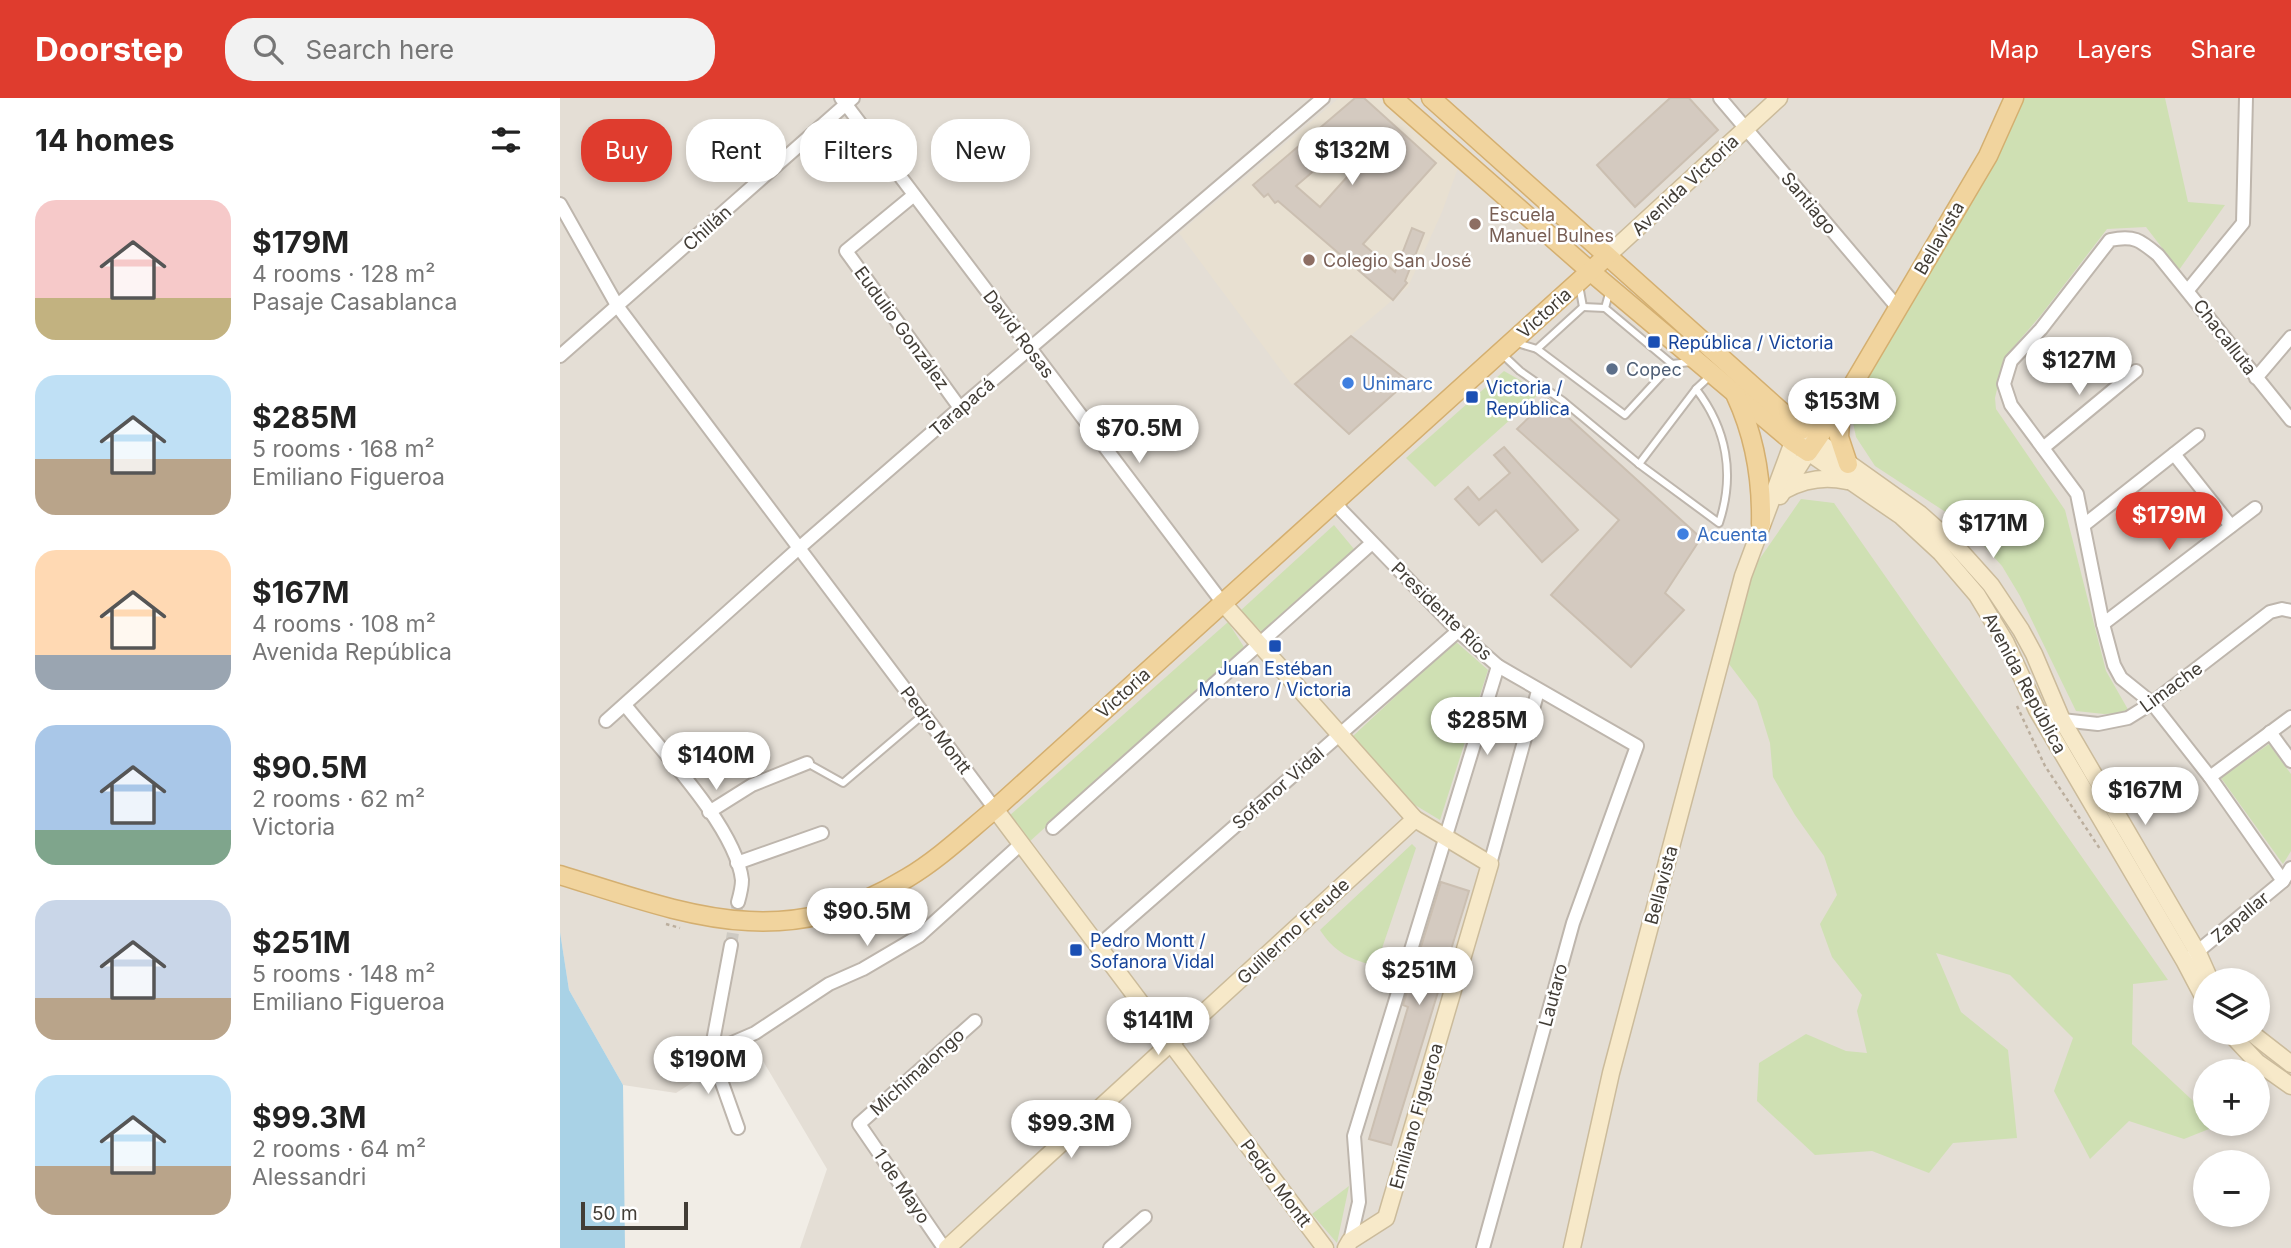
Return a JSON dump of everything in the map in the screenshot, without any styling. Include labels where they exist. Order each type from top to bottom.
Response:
[{"type":"main road","name":"Avenida República","points":[[1393,98],[1584,276],[1610,288],[1735,393],[1805,442]]},
{"type":"main road","name":"Avenida República","points":[[1431,98],[1606,256],[1805,442]]},
{"type":"main road","name":"Bellavista","points":[[1805,442],[1842,403],[1988,156],[2014,98]]},
{"type":"main road","name":"Avenida Victoria","points":[[1584,276],[1606,256]]},
{"type":"main road","name":"Victoria","points":[[568,878],[675,911],[710,919],[758,922],[805,918],[849,907],[900,883],[928,864],[995,809],[1584,276]]},
{"type":"main road","name":"Bellavista","points":[[1805,442],[1857,375]]},
{"type":"main road","points":[[1735,393],[1748,423],[1757,460],[1761,524]]},
{"type":"main road","points":[[1842,403],[1839,437],[1848,464]]},
{"type":"street","name":"Tarapacá","points":[[606,722],[799,548],[1323,98]]},
{"type":"street","name":"Santiago","points":[[1720,98],[1898,308]]},
{"type":"street","name":"Avenida Victoria","points":[[1606,256],[1779,98]]},
{"type":"street","points":[[2188,290],[2243,223],[2246,98]]},
{"type":"street","name":"David Rosas","points":[[846,100],[914,195],[1222,603]]},
{"type":"street","name":"Chillán","points":[[560,356],[618,307],[846,100]]},
{"type":"street","name":"Eudulio González","points":[[914,195],[846,251],[960,408]]},
{"type":"street","name":"Pedro Montt","points":[[560,204],[618,307],[1325,1248]]},
{"type":"street","name":"Chacalluta","points":[[2043,448],[2007,399],[2005,376],[2011,361],[2041,329],[2110,240],[2127,237],[2143,242],[2158,255],[2291,420]]},
{"type":"street","points":[[2256,378],[2291,337]]},
{"type":"street","points":[[2136,371],[2043,448],[2077,494],[2114,665],[2121,677],[2152,703],[2210,777],[2283,881]]},
{"type":"street","points":[[2084,525],[2198,435]]},
{"type":"street","name":"Avenida República","points":[[1805,442],[1848,464],[1920,514],[1956,546],[1991,585],[2034,654],[2062,719],[2195,968]]},
{"type":"street","name":"Avenida República","points":[[1805,442],[1912,524],[1960,573],[1992,618],[2037,710],[2200,968]]},
{"type":"street","name":"Bellavista","points":[[1761,524],[1783,492],[1805,442]]},
{"type":"street","name":"Bellavista","points":[[1573,1248],[1611,1073],[1743,576],[1761,524],[1805,442]]},
{"type":"street","points":[[2174,454],[2231,526]]},
{"type":"street","points":[[1783,492],[1794,485],[1820,478],[1857,483]]},
{"type":"street","name":"Presidente Ríos","points":[[1335,501],[1458,631],[1498,666],[1637,746]]},
{"type":"street","points":[[2104,624],[2255,508]]},
{"type":"street","points":[[1053,828],[1372,543]]},
{"type":"street","points":[[1222,603],[1415,819],[1490,864]]},
{"type":"street","name":"Limache","points":[[2037,710],[2062,719],[2098,724],[2128,718],[2152,703],[2270,612],[2282,608],[2291,611]]},
{"type":"street","name":"Sofanor Vidal","points":[[1098,946],[1458,631]]},
{"type":"street","name":"Emiliano Figueroa","points":[[1348,1244],[1359,1202],[1354,1136],[1498,666]]},
{"type":"street","name":"Emiliano Figueroa","points":[[1348,1244],[1386,1218],[1538,691]]},
{"type":"street","points":[[625,705],[726,836],[742,882],[738,902]]},
{"type":"street","points":[[2210,777],[2291,717]]},
{"type":"street","points":[[2270,732],[2291,761]]},
{"type":"street","name":"Lautaro","points":[[1483,1248],[1573,923],[1637,746]]},
{"type":"street","points":[[709,812],[752,785],[807,763]]},
{"type":"street","name":"Guillermo Freude","points":[[945,1248],[1172,1044],[1415,819]]},
{"type":"street","points":[[737,863],[822,834]]},
{"type":"street","points":[[711,1052],[755,1033],[829,984],[875,962],[919,936],[1021,844]]},
{"type":"street","name":"Zapallar","points":[[2191,957],[2283,881],[2291,868]]},
{"type":"street","points":[[730,945],[711,1052],[738,1128]]},
{"type":"street","name":"Michimalongo","points":[[859,1124],[975,1021]]},
{"type":"street","points":[[2242,1045],[2258,1062],[2291,1086]]},
{"type":"street","points":[[2270,1045],[2288,1056]]},
{"type":"street","name":"1 de Mayo","points":[[859,1124],[945,1248]]},
{"type":"street","points":[[1110,1248],[1145,1217]]},
{"type":"lane","points":[[1537,349],[1583,307],[1584,276]]},
{"type":"lane","points":[[1605,309],[1610,288]]},
{"type":"lane","points":[[1583,307],[1605,309],[1672,364]]},
{"type":"lane","points":[[1506,347],[1537,349],[1625,415],[1672,364],[1697,362]]},
{"type":"lane","points":[[1506,347],[1520,372],[1563,401],[1639,464],[1719,523],[1727,492],[1727,460],[1714,415],[1696,389]]},
{"type":"lane","points":[[1639,464],[1696,389],[1712,374]]},
{"type":"lane","points":[[807,763],[843,783],[924,715]]},
{"type":"path","points":[[2015,700],[2045,766],[2104,855]]},
{"type":"shaded area","points":[[560,98],[2291,98],[2291,1248],[800,1248],[827,1169],[753,1044],[676,1093],[623,1085],[569,990],[560,932]]},
{"type":"shaded area","name":"Colegio San José","points":[[1339,98],[1379,98],[1458,168],[1442,212],[1408,287],[1292,385],[1179,233]]},
{"type":"green space","points":[[2021,98],[2165,98],[2188,202],[2225,205],[2179,270],[2146,227],[2107,229],[2004,358],[1995,398],[1996,409],[2065,510],[2106,671],[2130,713],[2076,711],[2020,596],[2002,566],[1964,524],[1875,466],[1856,437],[1850,408],[1918,294]]},
{"type":"green space","points":[[1504,371],[1541,392],[1435,487],[1406,458]]},
{"type":"green space","points":[[1801,499],[1834,503],[2168,980],[2133,984],[2132,1044],[2193,1101],[2193,1135],[2184,1139],[2129,1121],[2090,1159],[2054,1091],[2073,1038],[2010,975],[1936,953],[1961,1012],[2008,1050],[2017,1138],[1953,1143],[1929,1173],[1872,1151],[1815,1155],[1757,1101],[1759,1063],[1806,1034],[1846,1051],[1867,1053],[1857,1011],[1862,995],[1832,957],[1820,924],[1837,895],[1824,856],[1795,815],[1773,777],[1770,743],[1757,701],[1729,664],[1754,567]]},
{"type":"green space","points":[[1334,525],[1354,549],[1262,632],[1240,611]]},
{"type":"green space","points":[[1228,622],[1244,647],[1028,843],[1009,816]]},
{"type":"green space","points":[[1455,641],[1488,670],[1440,820],[1415,805],[1352,737]]},
{"type":"green space","points":[[2269,744],[2291,774],[2291,851],[2283,864],[2221,778]]},
{"type":"green space","points":[[1412,844],[1416,848],[1376,966],[1344,954],[1332,945],[1320,930]]},
{"type":"green space","points":[[1349,1186],[1337,1243],[1312,1214]]},
{"type":"water","points":[[560,932],[569,990],[623,1085],[625,1248],[560,1248]]},
{"type":"building","points":[[1355,98],[1364,98],[1436,163],[1363,244],[1395,272],[1412,228],[1424,233],[1405,281],[1407,283],[1393,300],[1278,201],[1275,203],[1268,194],[1264,197],[1253,185]],"holes":[[[1358,133],[1374,147],[1320,207],[1296,186]]]},
{"type":"building","points":[[1670,98],[1689,98],[1718,130],[1635,207],[1597,165]]},
{"type":"building","points":[[1351,336],[1408,381],[1349,434],[1295,384]]},
{"type":"building","points":[[1548,399],[1701,538],[1665,593],[1684,610],[1631,667],[1551,595],[1619,520],[1517,429]]},
{"type":"building","points":[[1504,447],[1578,530],[1542,562],[1496,510],[1479,525],[1455,499],[1468,487],[1479,500],[1510,473],[1494,455]]},
{"type":"building","points":[[1441,882],[1469,891],[1391,1145],[1369,1139],[1408,1007],[1403,1005]]},
{"type":"tunnel","points":[[731,945],[738,902]]},
{"type":"place","name":"Escuela Manuel Bulnes","points":[[1475,224]]},
{"type":"place","name":"Colegio San José","points":[[1309,260]]},
{"type":"place","name":"República / Victoria","points":[[1654,342]]},
{"type":"place","name":"Copec","points":[[1612,369]]},
{"type":"place","name":"Unimarc","points":[[1348,383]]},
{"type":"place","name":"Victoria / República","points":[[1472,397]]},
{"type":"place","name":"Acuenta","points":[[1683,534]]},
{"type":"place","name":"Juan Estéban Montero / Victoria","points":[[1275,646]]},
{"type":"place","name":"Pedro Montt / Sofanora Vidal","points":[[1076,950]]}]
